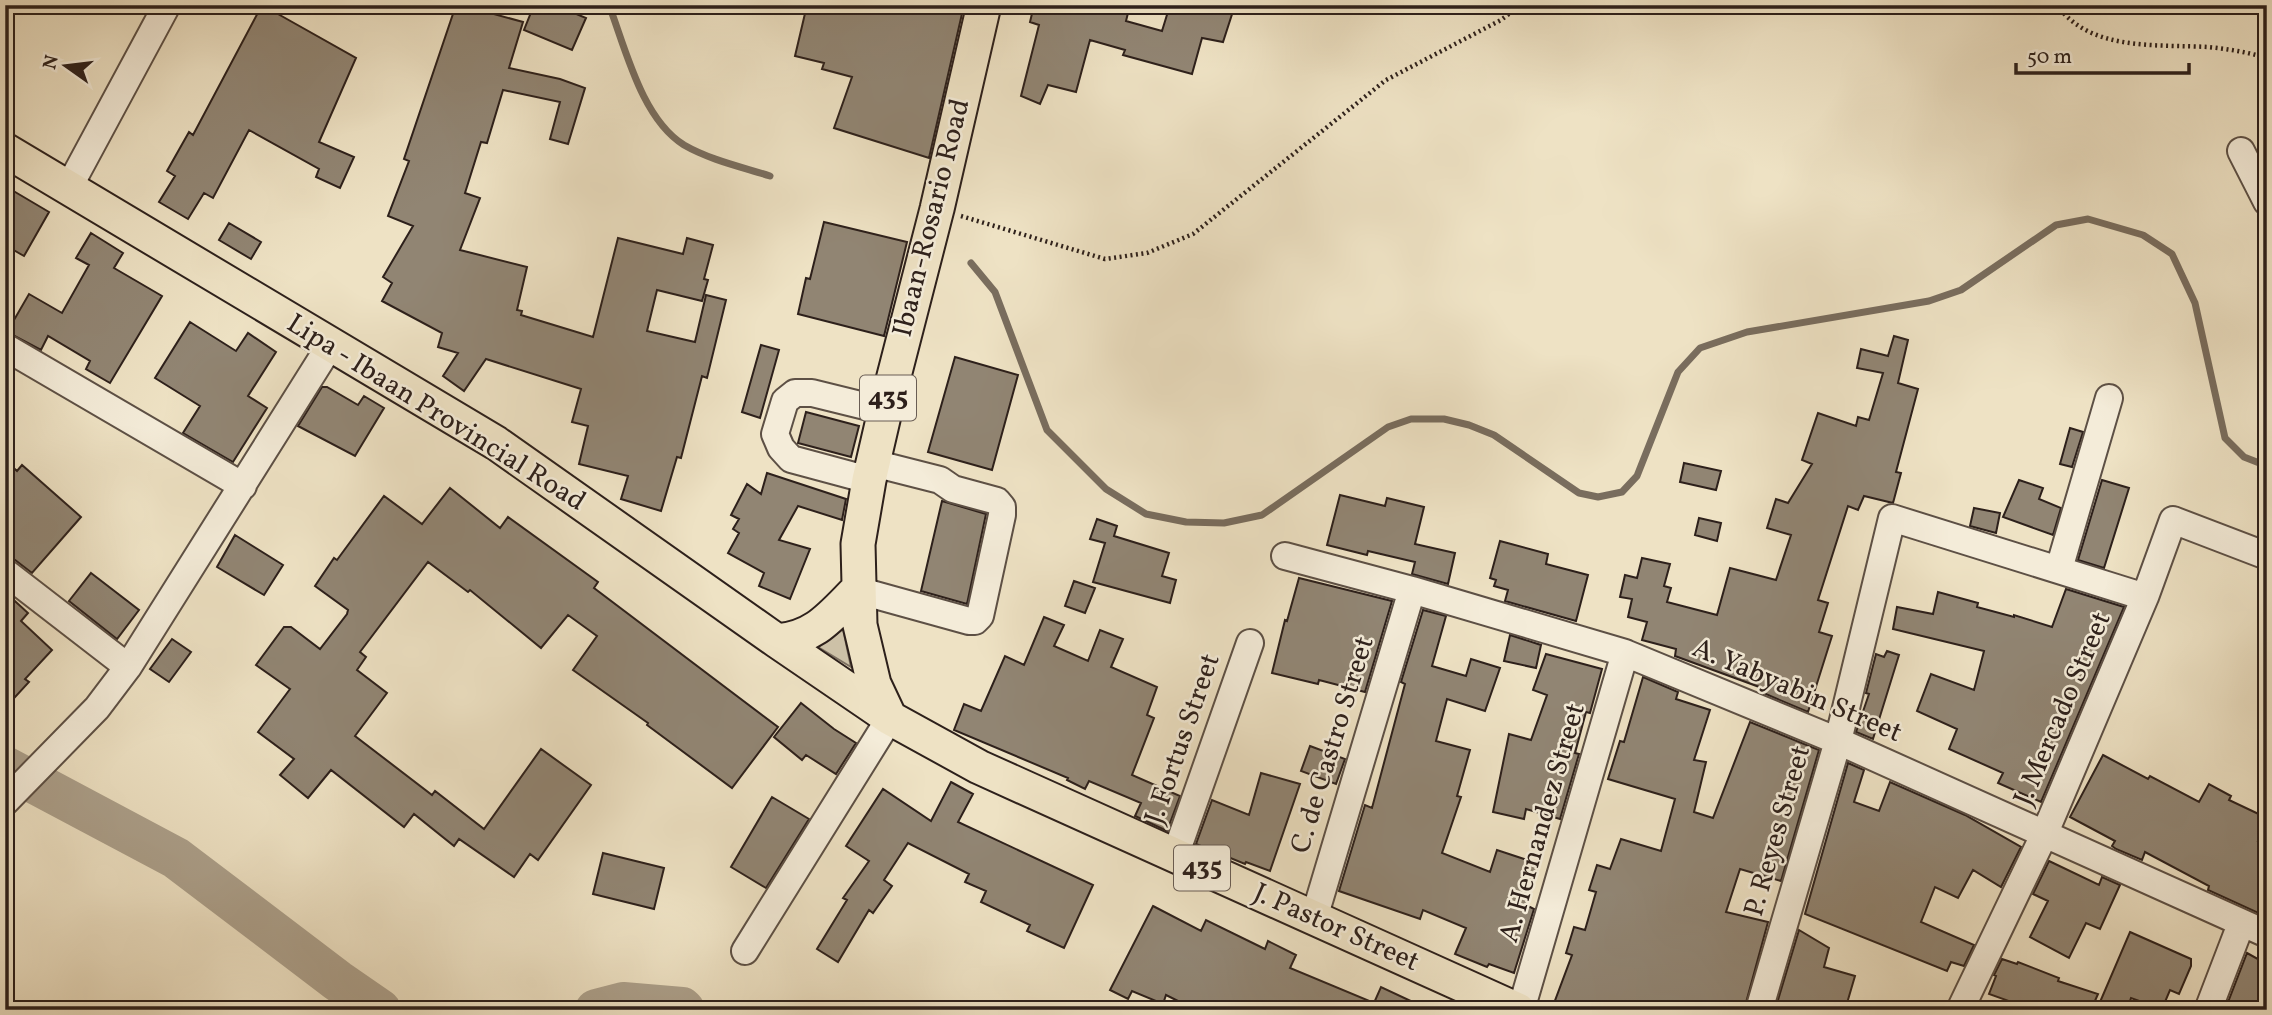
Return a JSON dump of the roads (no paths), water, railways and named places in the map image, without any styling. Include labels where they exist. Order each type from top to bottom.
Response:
[{"type":"main road","name":"Ibaan-Rosario Road","points":[[890,718],[874,684],[859,625],[858,544],[885,411],[937,209],[984,5]]},
{"type":"main road","name":"Lipa - Ibaan Provincial Road","points":[[5,149],[496,443],[890,718]]},
{"type":"main road","points":[[777,641],[794,640],[808,634],[828,619],[857,590]]},
{"type":"main road","name":"J. Pastor Street","points":[[890,718],[979,767],[1519,1010]]},
{"type":"street","points":[[69,187],[167,5]]},
{"type":"street","points":[[2267,159],[2241,152],[2267,202]]},
{"type":"street","points":[[5,802],[97,708],[128,667],[331,344]]},
{"type":"street","points":[[5,347],[243,486]]},
{"type":"street","points":[[857,590],[975,621],[979,616],[1002,515],[1002,507],[997,501],[953,489],[940,480],[791,459],[781,449],[775,434],[785,401],[795,393],[812,393],[885,411]]},
{"type":"street","points":[[2059,569],[2109,398]]},
{"type":"street","name":"P. Reyes Street","points":[[1759,1010],[1838,741],[1892,519],[2145,597]]},
{"type":"street","name":"J. Mercado Street","points":[[1960,1010],[2044,835],[2145,597],[2173,520],[2267,556]]},
{"type":"street","name":"A. Yabyabin Street","points":[[1284,556],[1412,590],[1625,653],[1838,741],[2267,934]]},
{"type":"street","points":[[5,572],[128,667]]},
{"type":"street","name":"C. de Castro Street","points":[[1314,918],[1412,590]]},
{"type":"street","name":"J. Fortus Street","points":[[1175,856],[1250,643]]},
{"type":"street","name":"A. Hernandez Street","points":[[1519,1010],[1625,653]]},
{"type":"street","points":[[745,951],[890,718]]},
{"type":"street","points":[[2208,1010],[2241,924]]},
{"type":"waterway","points":[[609,5],[637,82],[646,101],[669,133],[684,145],[704,155],[770,176]]},
{"type":"waterway","points":[[971,263],[995,292],[1047,430],[1106,489],[1146,514],[1186,522],[1224,523],[1262,515],[1388,427],[1411,419],[1444,419],[1494,435],[1579,493],[1598,497],[1622,492],[1637,476],[1678,372],[1700,348],[1747,332],[1929,301],[1961,290],[2056,225],[2088,219],[2143,235],[2172,254],[2195,303],[2225,438],[2244,457],[2267,466]]},
{"type":"waterway","points":[[5,767],[176,858],[380,1010]]},
{"type":"waterway","points":[[596,1010],[623,1003],[684,1010]]}]
